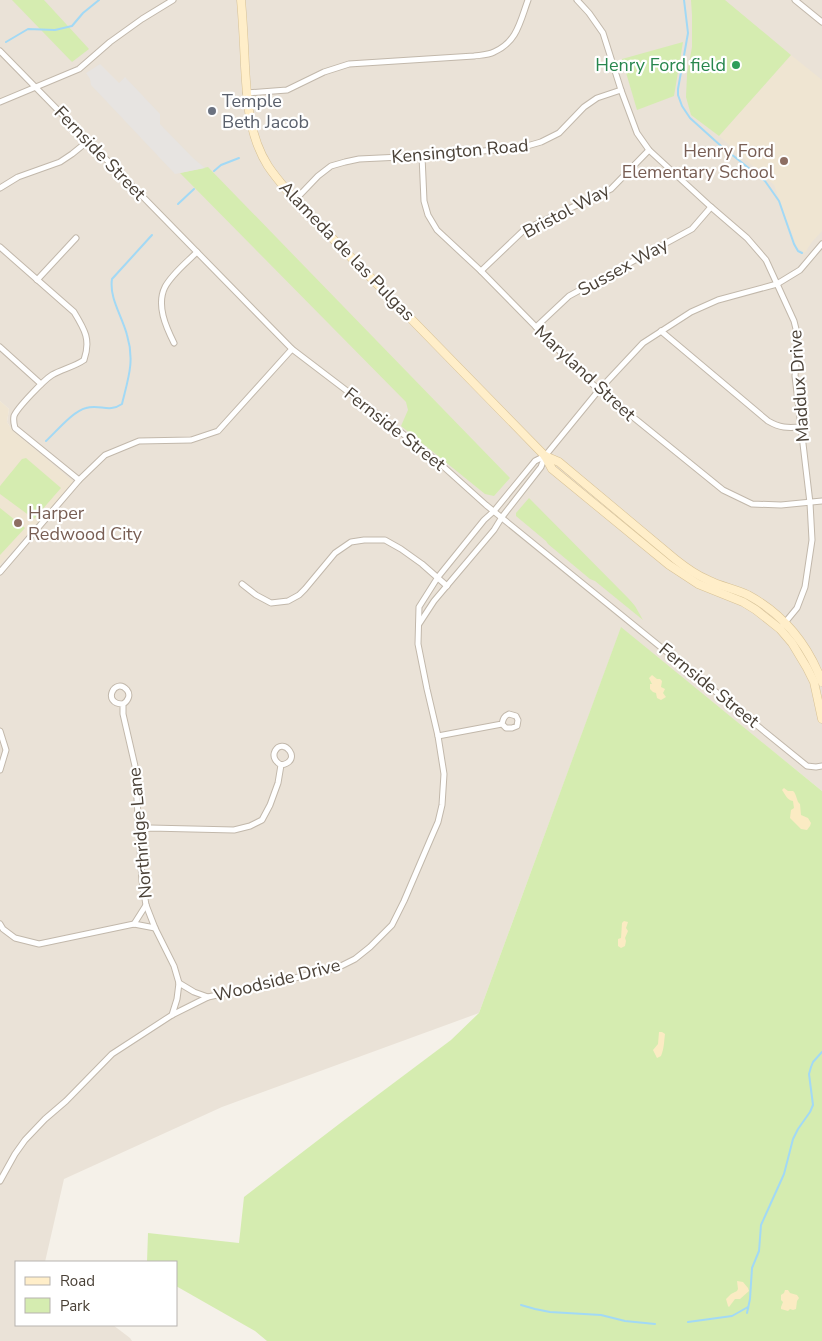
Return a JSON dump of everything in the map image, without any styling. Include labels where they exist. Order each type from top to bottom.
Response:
[{"type":"main road","name":"Alameda de las Pulgas","points":[[241,0],[246,93],[254,136],[268,166],[295,200],[546,456],[552,469],[668,565],[698,584],[743,602],[783,626],[799,639],[809,653],[822,682]]},
{"type":"main road","name":"Alameda de las Pulgas","points":[[783,626],[814,682],[822,719]]},
{"type":"street","points":[[0,102],[79,69],[110,42],[172,0]]},
{"type":"street","points":[[246,93],[287,90],[324,72],[349,64],[474,56],[492,53],[507,45],[516,33],[528,0]]},
{"type":"street","name":"Maddux Drive","points":[[577,0],[590,13],[603,33],[637,133],[649,150],[747,238],[766,260],[794,321],[798,337],[796,376],[810,503],[812,540],[805,587],[797,608],[783,626]]},
{"type":"street","points":[[794,0],[822,22]]},
{"type":"street","name":"Fernside Street","points":[[0,51],[292,349],[422,449],[494,511],[807,766],[816,768],[822,766]]},
{"type":"street","name":"Kensington Road","points":[[295,200],[318,176],[331,166],[359,159],[520,148],[541,142],[559,133],[584,107],[598,98],[621,90]]},
{"type":"street","points":[[0,188],[18,177],[60,162],[88,141]]},
{"type":"street","name":"Bristol Way","points":[[481,271],[524,230],[611,189],[649,150]]},
{"type":"street","name":"Maryland Street","points":[[422,156],[424,201],[428,215],[438,230],[599,390],[723,490],[752,504],[781,505],[822,501]]},
{"type":"street","name":"Sussex Way","points":[[536,328],[569,296],[692,229],[711,207]]},
{"type":"street","points":[[38,280],[76,238]]},
{"type":"street","points":[[418,626],[434,601],[494,530],[540,468],[546,456],[599,390],[643,343],[691,312],[718,300],[777,284],[800,270],[822,244]]},
{"type":"street","points":[[0,247],[74,312],[82,325],[88,343],[84,360],[78,365],[50,376],[40,384],[16,413],[13,422],[15,428],[79,480]]},
{"type":"street","points":[[174,343],[165,325],[162,297],[165,287],[175,274],[197,252]]},
{"type":"street","points":[[661,331],[768,421],[788,428],[801,427]]},
{"type":"street","points":[[0,348],[40,384]]},
{"type":"street","points":[[0,572],[79,480],[105,455],[139,441],[191,440],[218,431],[292,349]]},
{"type":"street","name":"Woodside Drive","points":[[0,1181],[25,1140],[112,1054],[172,1015],[208,997],[337,968],[355,959],[392,925],[438,822],[442,805],[444,774],[438,736],[418,644],[419,606],[438,577],[484,520],[494,511],[535,461],[546,456]]},
{"type":"street","points":[[242,584],[256,595],[271,603],[288,601],[306,589],[335,552],[351,542],[386,540],[438,577],[447,586]]},
{"type":"street","name":"Northridge Lane","points":[[123,704],[123,714],[135,766],[142,881],[146,904],[155,928],[174,966],[179,983],[178,999],[172,1015]]},
{"type":"street","points":[[438,736],[502,724]]},
{"type":"street","points":[[0,731],[6,750],[0,770]]},
{"type":"street","points":[[139,829],[234,830],[250,826],[262,820],[270,806],[278,783],[281,765]]},
{"type":"street","points":[[134,924],[146,904]]},
{"type":"street","points":[[0,924],[15,938],[39,944],[134,924],[155,928]]},
{"type":"street","points":[[179,983],[194,992],[208,997]]},
{"type":"shaded area","points":[[0,0],[822,0],[822,791],[621,628],[479,1013],[222,1107],[64,1179],[45,1261],[15,1261],[15,1326],[114,1326],[132,1341],[0,1341],[0,565],[73,482],[12,430],[7,422],[9,409],[0,401]]},
{"type":"shaded area","name":"Henry Ford Elementary School","points":[[791,55],[822,80],[822,231],[805,253],[797,247],[774,185],[719,136]]},
{"type":"shaded area","points":[[100,64],[119,83],[125,77],[160,114],[160,124],[205,168],[175,174],[91,85],[86,73]]},
{"type":"shaded area","name":"Harper Redwood City","points":[[0,401],[9,409],[7,422],[12,430],[74,482],[0,565]]},
{"type":"green space","points":[[12,0],[44,0],[89,49],[72,62]]},
{"type":"green space","name":"Henry Ford field","points":[[691,0],[725,0],[791,55],[719,136],[691,115],[686,97],[687,74],[692,47]]},
{"type":"green space","points":[[683,42],[674,96],[637,110],[622,59]]},
{"type":"green space","points":[[208,167],[510,478],[494,496],[485,494],[401,426],[408,410],[406,402],[180,173]]},
{"type":"green space","points":[[26,458],[61,488],[34,519],[0,494],[0,486],[22,459]]},
{"type":"green space","points":[[529,498],[629,599],[643,620],[590,579],[516,516],[516,513]]},
{"type":"green space","points":[[0,508],[25,528],[0,555]]},
{"type":"green space","points":[[621,627],[822,791],[822,1341],[267,1341],[255,1331],[178,1287],[178,1261],[147,1261],[148,1233],[239,1243],[244,1197],[451,1040],[479,1013]]},
{"type":"sand","points":[[652,675],[662,681],[661,687],[665,689],[663,693],[666,697],[661,700],[650,689],[650,684],[652,684],[649,678]]},
{"type":"sand","points":[[784,788],[788,791],[793,791],[800,804],[801,815],[808,818],[811,823],[807,830],[801,829],[790,818],[791,810],[794,808],[793,801],[785,795],[782,790]]},
{"type":"sand","points":[[624,921],[628,922],[626,928],[628,931],[625,938],[625,946],[621,948],[618,946],[618,939],[621,938],[622,923]]},
{"type":"sand","points":[[659,1032],[665,1034],[661,1056],[657,1058],[653,1050],[658,1044]]},
{"type":"sand","points":[[737,1281],[743,1282],[749,1291],[740,1299],[735,1299],[729,1307],[726,1299],[737,1291]]},
{"type":"sand","points":[[785,1290],[797,1295],[799,1298],[796,1309],[788,1311],[781,1309],[783,1302],[781,1295]]},
{"type":"waterway","points":[[6,42],[28,29],[55,30],[72,26],[83,13],[99,0]]},
{"type":"waterway","points":[[684,0],[688,33],[678,89],[682,106],[690,118],[721,146],[765,181],[779,201],[794,244],[798,251],[802,253]]},
{"type":"waterway","points":[[214,171],[221,165],[239,158]]},
{"type":"waterway","points":[[178,204],[194,189]]},
{"type":"waterway","points":[[46,441],[70,417],[81,410],[91,407],[113,408],[122,404],[131,362],[127,335],[112,293],[112,279],[152,235]]},
{"type":"waterway","points":[[747,1313],[752,1268],[759,1251],[761,1225],[784,1174],[793,1139],[813,1105],[809,1074],[813,1062],[822,1052]]},
{"type":"waterway","points":[[521,1305],[550,1312],[601,1315],[625,1321],[655,1324]]},
{"type":"waterway","points":[[688,1322],[732,1316],[748,1307]]},
{"type":"place","name":"Henry Ford field","points":[[736,65]]},
{"type":"place","name":"Temple Beth Jacob","points":[[212,111]]},
{"type":"place","name":"Henry Ford Elementary School","points":[[784,161]]},
{"type":"place","name":"Harper Redwood City","points":[[18,523]]}]
